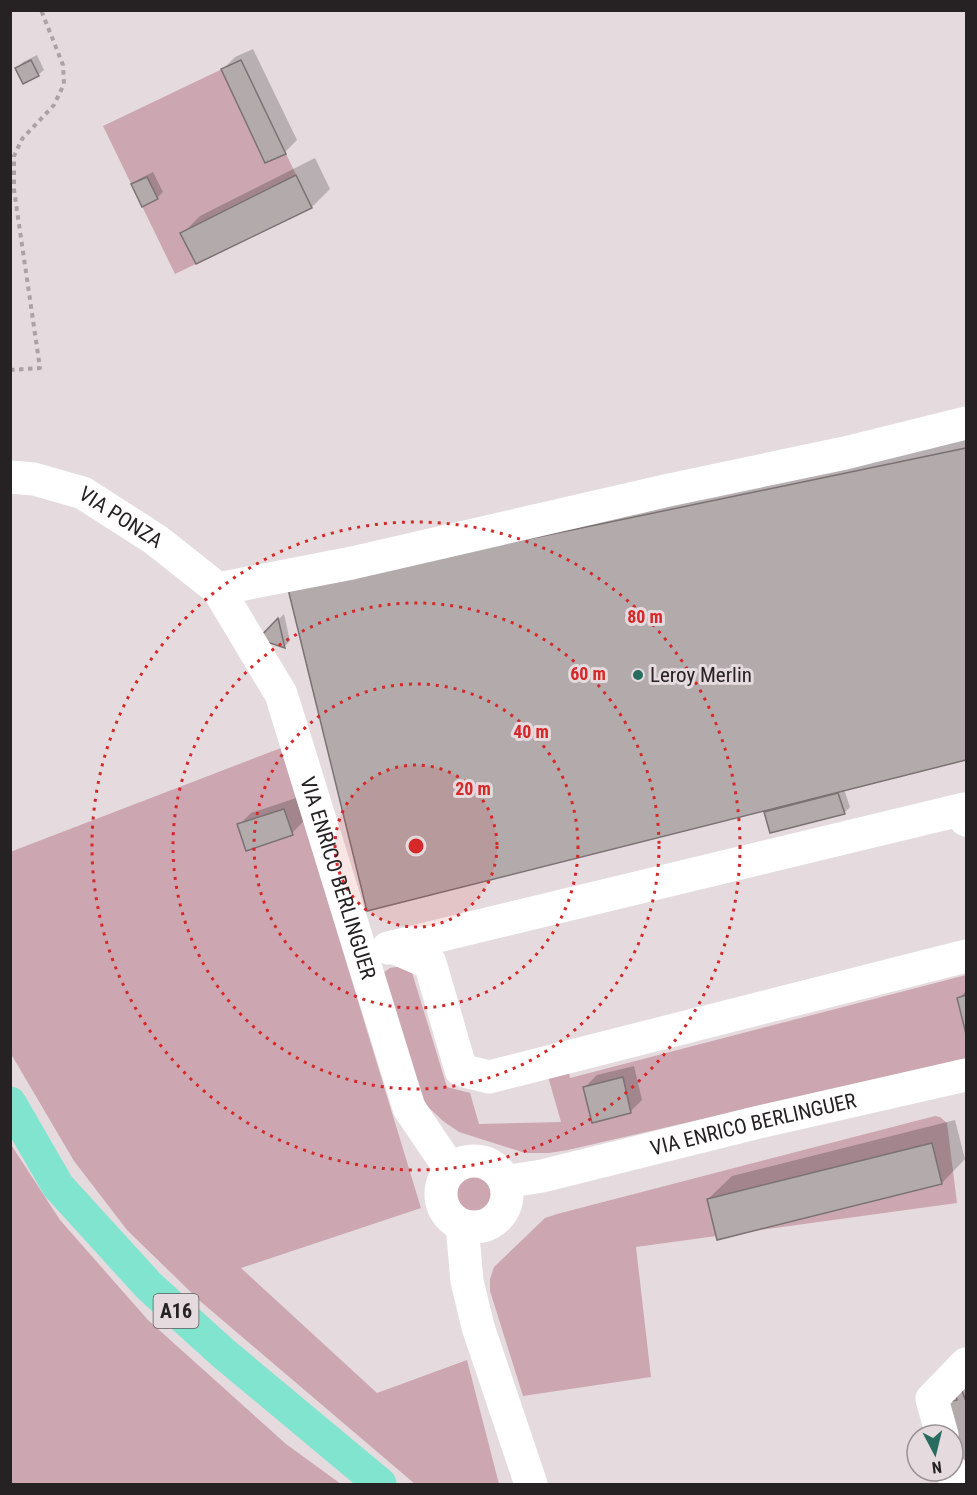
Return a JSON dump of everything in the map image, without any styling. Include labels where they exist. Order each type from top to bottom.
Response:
[{"type":"highway","name":"A16","points":[[10,1103],[58,1186],[149,1286],[223,1353],[380,1485]]},
{"type":"lane","points":[[218,589],[352,563],[669,490],[845,453],[966,423]]},
{"type":"lane","name":"VIA PONZA","points":[[10,477],[34,479],[83,493],[156,540],[218,589]]},
{"type":"lane","name":"VIA ENRICO BERLINGUER","points":[[218,589],[281,694],[409,1108],[451,1170]]},
{"type":"lane","points":[[361,955],[964,809],[966,820]]},
{"type":"lane","points":[[430,963],[444,945],[468,929]]},
{"type":"lane","points":[[393,947],[430,963]]},
{"type":"lane","points":[[430,963],[461,1070],[489,1077],[966,956]]},
{"type":"lane","name":"VIA ENRICO BERLINGUER","points":[[505,1182],[542,1176],[966,1075]]},
{"type":"lane","points":[[481,1162],[491,1166],[505,1182],[507,1193],[501,1213],[484,1226],[462,1225],[453,1220],[445,1211],[441,1201],[444,1179],[460,1164],[481,1162]]},
{"type":"lane","points":[[462,1225],[466,1281],[478,1327],[531,1485]]},
{"type":"lane","points":[[939,1423],[932,1399],[966,1364]]},
{"type":"path","points":[[10,370],[40,368],[14,190],[14,156],[22,139],[54,105],[64,84],[63,65],[41,10]]},
{"type":"shaded area","points":[[241,60],[312,208],[175,274],[103,126]]},
{"type":"shaded area","points":[[281,748],[421,1208],[241,1268],[377,1393],[467,1360],[499,1484],[415,1484],[200,1301],[127,1230],[74,1161],[11,1054],[10,852]]},
{"type":"shaded area","points":[[410,966],[447,1087],[470,1093],[479,1124],[561,1122],[547,1073],[568,1068],[570,1078],[966,975],[966,1058],[568,1150],[525,1153],[459,1132],[426,1105],[384,985],[383,973],[390,968]]},
{"type":"shaded area","points":[[935,1116],[947,1123],[957,1203],[636,1247],[651,1377],[523,1396],[490,1291],[490,1279],[494,1267],[545,1218]]},
{"type":"shaded area","points":[[10,1143],[60,1220],[148,1320],[286,1444],[341,1484],[11,1484]]},
{"type":"shaded area","points":[[473,1176],[486,1181],[491,1194],[486,1207],[473,1212],[460,1207],[455,1194],[460,1181]]},
{"type":"building","points":[[31,60],[39,76],[23,84],[15,68]]},
{"type":"building","points":[[241,60],[286,154],[265,163],[221,69]]},
{"type":"building","points":[[296,175],[312,208],[196,264],[180,233]]},
{"type":"building","points":[[147,177],[158,199],[142,207],[131,184]]},
{"type":"building","name":"Leroy Merlin","points":[[966,448],[966,760],[367,911],[288,589]]},
{"type":"building","points":[[278,618],[285,648],[258,639]]},
{"type":"building","points":[[838,793],[845,814],[770,833],[764,812]]},
{"type":"building","points":[[284,809],[293,835],[246,851],[237,824]]},
{"type":"building","points":[[966,995],[966,1034],[957,998]]},
{"type":"building","points":[[623,1077],[631,1113],[592,1123],[583,1087]]},
{"type":"building","points":[[932,1143],[942,1184],[717,1240],[707,1199]]},
{"type":"building","points":[[960,1385],[966,1398],[966,1477],[965,1423],[953,1423],[948,1402],[957,1400],[954,1387]]},
{"type":"place","name":"Leroy Merlin","points":[[638,675]]}]
